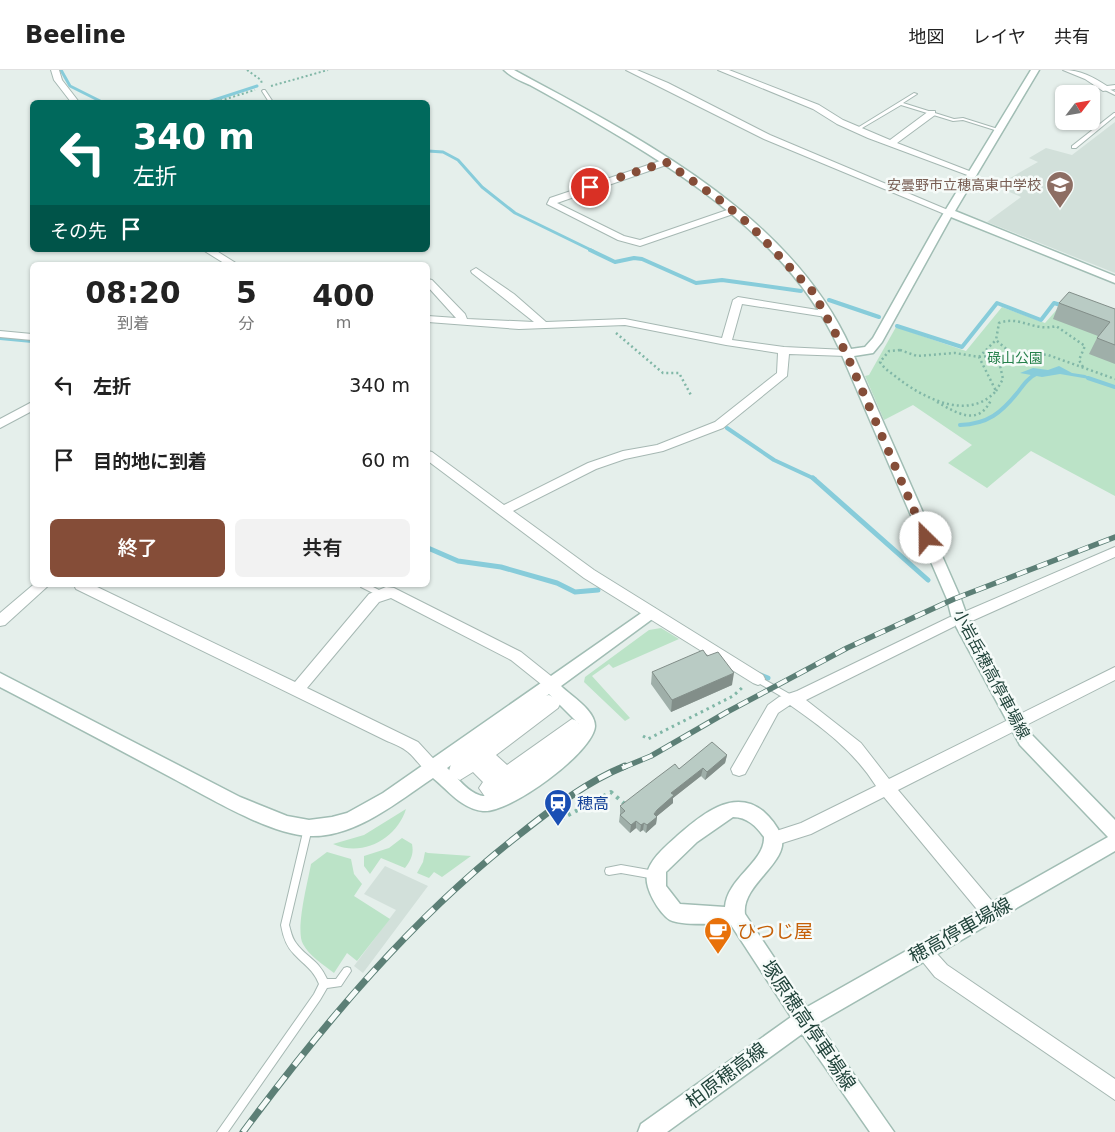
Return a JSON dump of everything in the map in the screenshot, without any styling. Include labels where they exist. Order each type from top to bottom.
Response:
[{"type":"street","points":[[55,70],[58,80],[73,100]]},
{"type":"street","name":"小岩岳穂高停車場線","points":[[508,70],[666,162],[734,211],[796,272],[813,292],[846,353],[954,600],[960,619],[1026,740],[1115,832]]},
{"type":"street","points":[[630,70],[644,75],[767,137],[1115,280]]},
{"type":"street","points":[[644,75],[657,70]]},
{"type":"street","points":[[722,70],[816,108],[856,130],[973,174]]},
{"type":"street","points":[[430,319],[496,325],[636,324],[678,334],[784,350],[846,353],[869,350],[878,340],[897,303],[1035,70]]},
{"type":"street","points":[[1067,70],[1083,74],[1111,88]]},
{"type":"street","points":[[891,143],[932,113]]},
{"type":"street","points":[[666,162],[553,200],[552,204],[621,238],[640,243],[734,211]]},
{"type":"street","points":[[211,252],[229,262]]},
{"type":"street","points":[[476,271],[510,296],[543,325]]},
{"type":"street","points":[[430,284],[461,316],[462,321]]},
{"type":"street","points":[[726,342],[738,300],[826,314]]},
{"type":"street","points":[[0,334],[30,337]]},
{"type":"street","points":[[503,510],[592,466],[623,456],[659,448],[719,425],[734,411],[784,374],[784,350]]},
{"type":"street","points":[[0,424],[30,407]]},
{"type":"street","points":[[430,456],[589,574],[756,678]]},
{"type":"street","points":[[970,616],[1115,552]]},
{"type":"street","points":[[0,621],[40,587]]},
{"type":"street","points":[[85,587],[413,747],[474,803],[484,806],[496,804],[507,798],[576,746],[586,733],[587,724],[584,718],[555,691],[551,684],[516,656],[394,593],[386,592],[374,598],[297,690]]},
{"type":"street","points":[[0,679],[234,802],[286,824],[309,828],[351,820],[434,768],[650,612]]},
{"type":"street","points":[[739,768],[773,709],[784,701],[792,699],[950,622]]},
{"type":"street","points":[[773,839],[804,829],[1115,673]]},
{"type":"street","points":[[792,699],[848,739],[874,767],[886,788],[991,913]]},
{"type":"street","points":[[549,701],[553,704],[485,754],[506,775],[572,725],[570,740],[500,792],[492,793],[488,788],[494,782],[474,763],[460,773],[457,771],[459,762],[540,702],[549,701]]},
{"type":"street","points":[[732,809],[746,810],[756,816],[767,827],[773,839],[772,851],[746,880],[735,902],[736,917],[676,912],[665,901],[658,887],[655,875],[660,864],[692,836],[717,815],[732,809]]},
{"type":"street","name":"穂高停車場線","points":[[806,1020],[1115,842]]},
{"type":"street","name":"塚原穂高停車場線","points":[[736,917],[883,1132]]},
{"type":"street","points":[[923,951],[941,971],[1115,1090]]},
{"type":"street","name":"柏原穂高線","points":[[649,1132],[772,1041],[806,1020]]},
{"type":"lane","points":[[1111,88],[1115,94]]},
{"type":"lane","points":[[264,91],[270,100]]},
{"type":"lane","points":[[856,130],[915,94]]},
{"type":"lane","points":[[900,103],[999,130]]},
{"type":"lane","points":[[1074,147],[1115,114]]},
{"type":"lane","points":[[367,587],[381,594]]},
{"type":"lane","points":[[756,678],[792,699]]},
{"type":"lane","points":[[309,828],[285,925],[288,940],[295,951],[316,966],[324,984]]},
{"type":"lane","points":[[609,871],[621,869],[655,875]]},
{"type":"lane","points":[[324,984],[338,983],[347,971]]},
{"type":"lane","points":[[222,1132],[317,997],[324,984]]},
{"type":"path","points":[[247,70],[261,80],[264,91]]},
{"type":"path","points":[[979,357],[996,340],[999,323],[1007,319],[1037,330],[1045,331],[1056,326],[1085,346],[1079,360],[1083,368]]},
{"type":"path","points":[[604,323],[663,373],[680,373],[692,397]]},
{"type":"path","points":[[996,340],[1012,354]]},
{"type":"path","points":[[1012,354],[999,361],[1003,379],[989,408],[983,413],[970,416],[960,414],[932,400],[884,368],[880,362],[889,351],[900,350],[917,356],[955,353],[979,357],[1012,354],[1048,355],[1115,379]]},
{"type":"path","points":[[979,357],[996,391]]},
{"type":"path","points":[[932,400],[976,404],[992,399]]},
{"type":"path","points":[[643,736],[648,739],[733,696],[756,678]]},
{"type":"path","points":[[561,819],[611,792],[627,805]]},
{"type":"shaded area","name":"安曇野市立穂高東中学校","points":[[1115,122],[1115,273],[987,222],[1021,197],[996,186],[1038,162],[1029,158],[1046,148],[1072,155]]},
{"type":"shaded area","points":[[385,866],[428,886],[363,973],[354,966],[396,910],[364,894]]},
{"type":"green space","name":"碌山公園","points":[[1060,306],[1115,326],[1115,496],[1031,451],[987,488],[948,463],[972,445],[913,405],[884,420],[865,376],[869,375],[896,327],[966,351],[1002,307],[1045,323]]},
{"type":"green space","points":[[661,628],[679,639],[613,668],[609,664],[592,676],[630,718],[625,721],[584,682],[585,677],[649,630]]},
{"type":"green space","points":[[406,809],[395,829],[377,843],[356,849],[344,848],[333,844],[364,835]]},
{"type":"green space","points":[[402,838],[412,844],[413,848],[412,857],[405,868],[381,858],[370,874],[364,866],[364,856],[389,848]]},
{"type":"green space","points":[[327,852],[351,859],[354,874],[362,884],[354,896],[390,919],[357,961],[347,953],[334,973],[309,952],[303,944],[300,928],[311,864]]},
{"type":"green space","points":[[425,852],[471,856],[442,877],[434,872],[429,878],[417,873],[423,862]]},
{"type":"water","points":[[1059,366],[1072,373],[1085,375],[1095,380],[1060,374],[1042,377],[1020,373],[1033,368],[1048,370]]},
{"type":"building","points":[[1069,292],[1115,309],[1115,345],[1097,338],[1110,322],[1059,303]]},
{"type":"building","points":[[703,650],[707,656],[718,652],[734,673],[672,700],[652,672]]},
{"type":"building","points":[[712,742],[727,755],[707,772],[703,768],[671,793],[674,795],[657,810],[654,814],[657,817],[647,825],[644,823],[641,825],[636,821],[631,825],[620,815],[625,811],[620,806],[675,764],[679,769]]},
{"type":"waterway","points":[[61,70],[70,86],[98,100]]},
{"type":"waterway","points":[[214,100],[257,86]]},
{"type":"waterway","points":[[430,151],[443,152],[458,160],[482,187],[515,213],[593,251]]},
{"type":"waterway","points":[[590,250],[615,262],[634,258],[642,259],[696,283],[722,280],[801,291]]},
{"type":"waterway","points":[[829,300],[879,317]]},
{"type":"waterway","points":[[897,326],[962,347],[997,303],[1041,320],[1054,303],[1064,306]]},
{"type":"waterway","points":[[0,338],[30,341]]},
{"type":"waterway","points":[[960,425],[986,420],[993,416],[1006,406],[1029,379],[1038,373]]},
{"type":"waterway","points":[[1088,378],[1115,387]]},
{"type":"waterway","points":[[727,428],[774,460],[813,478]]},
{"type":"waterway","points":[[813,478],[928,580]]},
{"type":"waterway","points":[[430,549],[458,561],[501,567],[557,583],[575,592],[598,590]]},
{"type":"waterway","points":[[758,674],[768,678]]},
{"type":"railway","points":[[622,768],[651,756],[727,712],[847,648],[954,599],[1115,537]]},
{"type":"railway","points":[[243,1132],[338,1012],[372,973],[443,901],[480,866],[557,805],[583,788],[625,766]]},
{"type":"place","name":"安曇野市立穂高東中学校","points":[[1060,209]]},
{"type":"place","name":"穂高","points":[[558,827]]},
{"type":"place","name":"ひつじ屋","points":[[718,955]]},
{"type":"route","points":[[590,187],[666,162],[721,201],[750,225],[796,272],[813,292],[832,324],[926,538]]}]
